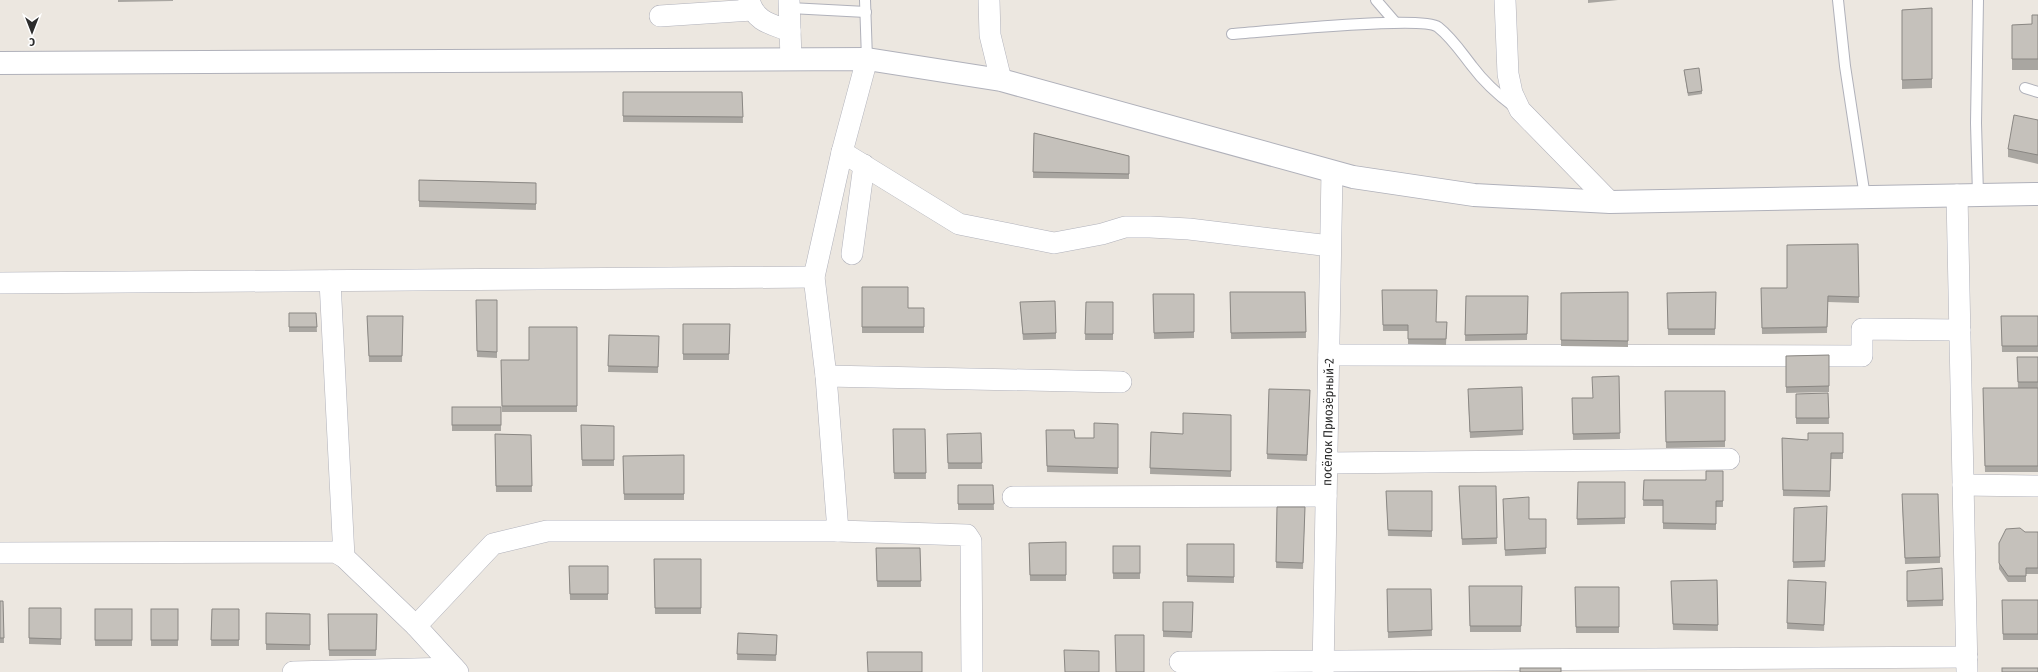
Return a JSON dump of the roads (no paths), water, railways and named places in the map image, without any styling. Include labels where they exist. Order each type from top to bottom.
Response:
[{"type":"street","points":[[989,0],[990,35],[1001,80]]},
{"type":"street","points":[[1506,0],[1508,74],[1512,94],[1520,110],[1610,202]]},
{"type":"street","points":[[789,4],[791,59]]},
{"type":"street","points":[[660,16],[750,5],[762,20],[790,31]]},
{"type":"street","points":[[838,531],[826,376],[814,278],[842,152],[867,59]]},
{"type":"street","points":[[0,62],[867,59],[1001,80],[1353,177],[1474,195],[1610,202],[2038,194]]},
{"type":"street","points":[[842,152],[960,224],[1054,243],[1102,234],[1125,227],[1150,227],[1189,229],[1330,246]]},
{"type":"street","points":[[852,254],[864,165]]},
{"type":"street","name":"посёлок Приозёрный-2","points":[[1323,667],[1332,172]]},
{"type":"street","points":[[1180,662],[1323,667],[1967,665],[1957,195]]},
{"type":"street","points":[[0,283],[814,278]]},
{"type":"street","points":[[330,281],[344,557]]},
{"type":"street","points":[[1328,355],[1862,356],[1862,329],[1960,330]]},
{"type":"street","points":[[826,376],[1120,382]]},
{"type":"street","points":[[1327,463],[1729,459]]},
{"type":"street","points":[[1963,486],[2038,486]]},
{"type":"street","points":[[1013,498],[1326,496]]},
{"type":"street","points":[[416,626],[493,544],[547,530],[838,531],[967,535],[970,541],[972,672]]},
{"type":"street","points":[[0,553],[335,552],[344,557],[416,626],[456,670]]},
{"type":"street","points":[[293,672],[456,670]]},
{"type":"lane","points":[[865,0],[867,59]]},
{"type":"lane","points":[[1376,0],[1395,22]]},
{"type":"lane","points":[[1838,0],[1845,66],[1864,197]]},
{"type":"lane","points":[[1978,0],[1976,123],[1978,195]]},
{"type":"lane","points":[[789,4],[866,12]]},
{"type":"lane","points":[[1232,34],[1395,22],[1436,26],[1455,43],[1471,66],[1495,92],[1520,110]]},
{"type":"lane","points":[[2025,88],[2038,92]]}]
